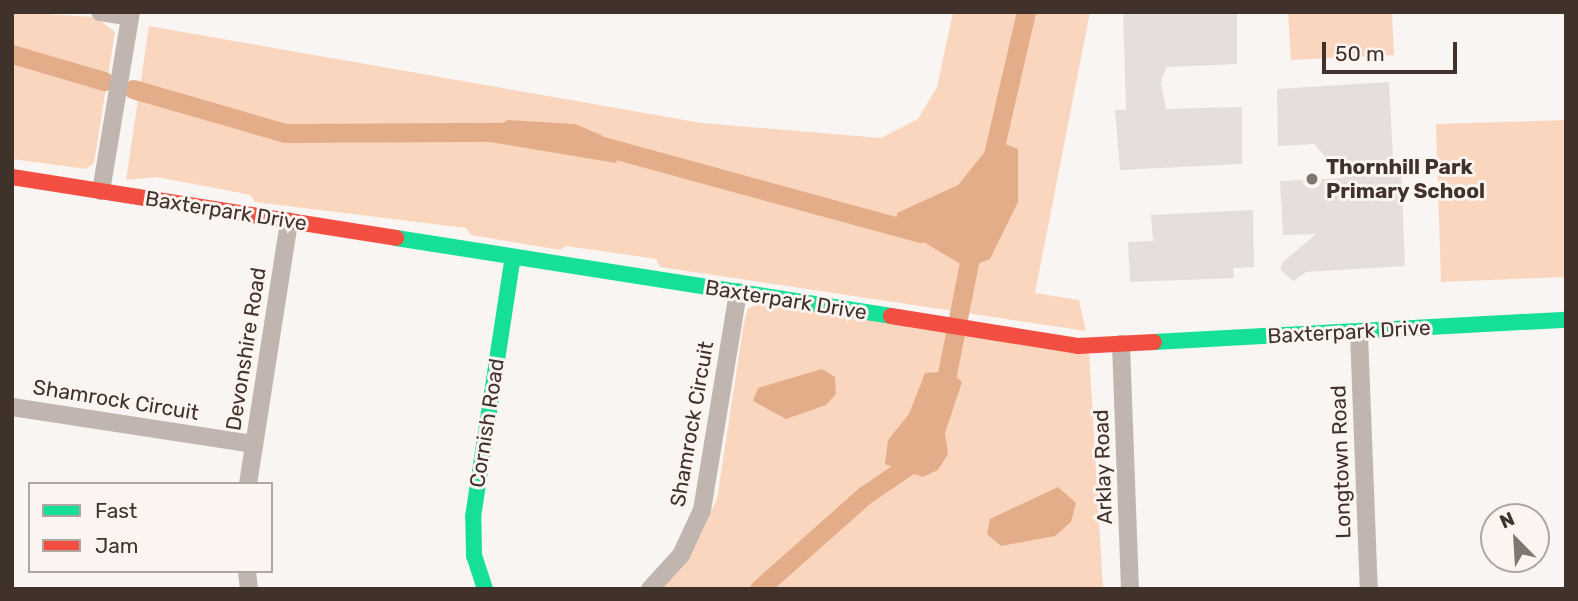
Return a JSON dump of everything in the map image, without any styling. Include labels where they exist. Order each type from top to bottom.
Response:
[{"type":"street","points":[[100,12],[130,15],[101,191]]},
{"type":"street","name":"Baxterpark Drive","points":[[12,177],[1078,346],[1359,334],[1566,320]]},
{"type":"street","name":"Devonshire Road","points":[[248,482],[289,221]]},
{"type":"street","name":"Cornish Road","points":[[485,589],[474,556],[472,517],[513,257]]},
{"type":"street","name":"Shamrock Circuit","points":[[650,589],[681,555],[702,510],[738,292]]},
{"type":"street","name":"Longtown Road","points":[[1359,334],[1369,589]]},
{"type":"street","name":"Arklay Road","points":[[1121,344],[1130,589]]},
{"type":"street","name":"Shamrock Circuit","points":[[12,407],[254,444]]},
{"type":"shaded area","points":[[12,12],[95,17],[115,32],[94,163],[86,169],[12,159]]},
{"type":"shaded area","points":[[953,12],[1090,12],[1035,293],[1079,300],[1086,331],[660,267],[656,259],[566,246],[560,250],[471,235],[466,228],[255,202],[251,195],[157,177],[126,180],[149,26],[702,123],[881,138],[918,119],[937,87]]},
{"type":"shaded area","points":[[1288,12],[1392,12],[1394,55],[1291,60]]},
{"type":"shaded area","points":[[508,120],[575,124],[601,135],[620,150],[616,163],[490,142],[488,132]]},
{"type":"shaded area","points":[[1566,120],[1566,277],[1441,282],[1436,124]]},
{"type":"shaded area","points":[[1005,144],[1018,149],[1018,202],[990,259],[967,268],[897,226],[897,213],[958,185],[984,153]]},
{"type":"shaded area","points":[[763,303],[1089,350],[1103,589],[660,589],[688,560],[717,499],[744,322],[748,308]]},
{"type":"shaded area","points":[[822,369],[835,377],[836,394],[826,405],[786,419],[753,401],[758,388]]},
{"type":"shaded area","points":[[950,371],[962,382],[945,433],[948,454],[938,470],[923,477],[885,464],[888,440],[909,414],[925,373]]},
{"type":"shaded area","points":[[1058,487],[1076,503],[1071,522],[1055,536],[1001,546],[987,534],[990,519]]},
{"type":"building","points":[[1123,12],[1237,12],[1237,64],[1166,67],[1161,83],[1166,109],[1242,107],[1242,164],[1120,170],[1115,110],[1126,110]]},
{"type":"building","points":[[1389,82],[1393,159],[1401,161],[1405,266],[1306,272],[1293,281],[1280,269],[1283,262],[1316,234],[1283,235],[1280,181],[1344,178],[1314,144],[1278,146],[1277,89]]},
{"type":"building","points":[[1253,210],[1254,267],[1233,268],[1234,278],[1130,282],[1128,242],[1153,241],[1151,215]]},
{"type":"waterway","points":[[989,172],[1026,12]]},
{"type":"waterway","points":[[12,54],[104,81]]},
{"type":"waterway","points":[[133,89],[285,133],[514,132]]},
{"type":"waterway","points":[[595,144],[920,233]]},
{"type":"waterway","points":[[943,394],[973,242]]},
{"type":"waterway","points":[[759,589],[865,495],[912,463],[918,450]]},
{"type":"traffic: fast","points":[[396,238],[891,316]]},
{"type":"traffic: fast","points":[[485,589],[474,556],[473,517],[513,257]]},
{"type":"traffic: fast","points":[[1154,342],[1566,320]]},
{"type":"traffic: jam","points":[[12,177],[396,238]]},
{"type":"traffic: jam","points":[[891,316],[1078,346],[1154,342]]},
{"type":"place","name":"Thornhill Park Primary School","points":[[1312,179]]}]
